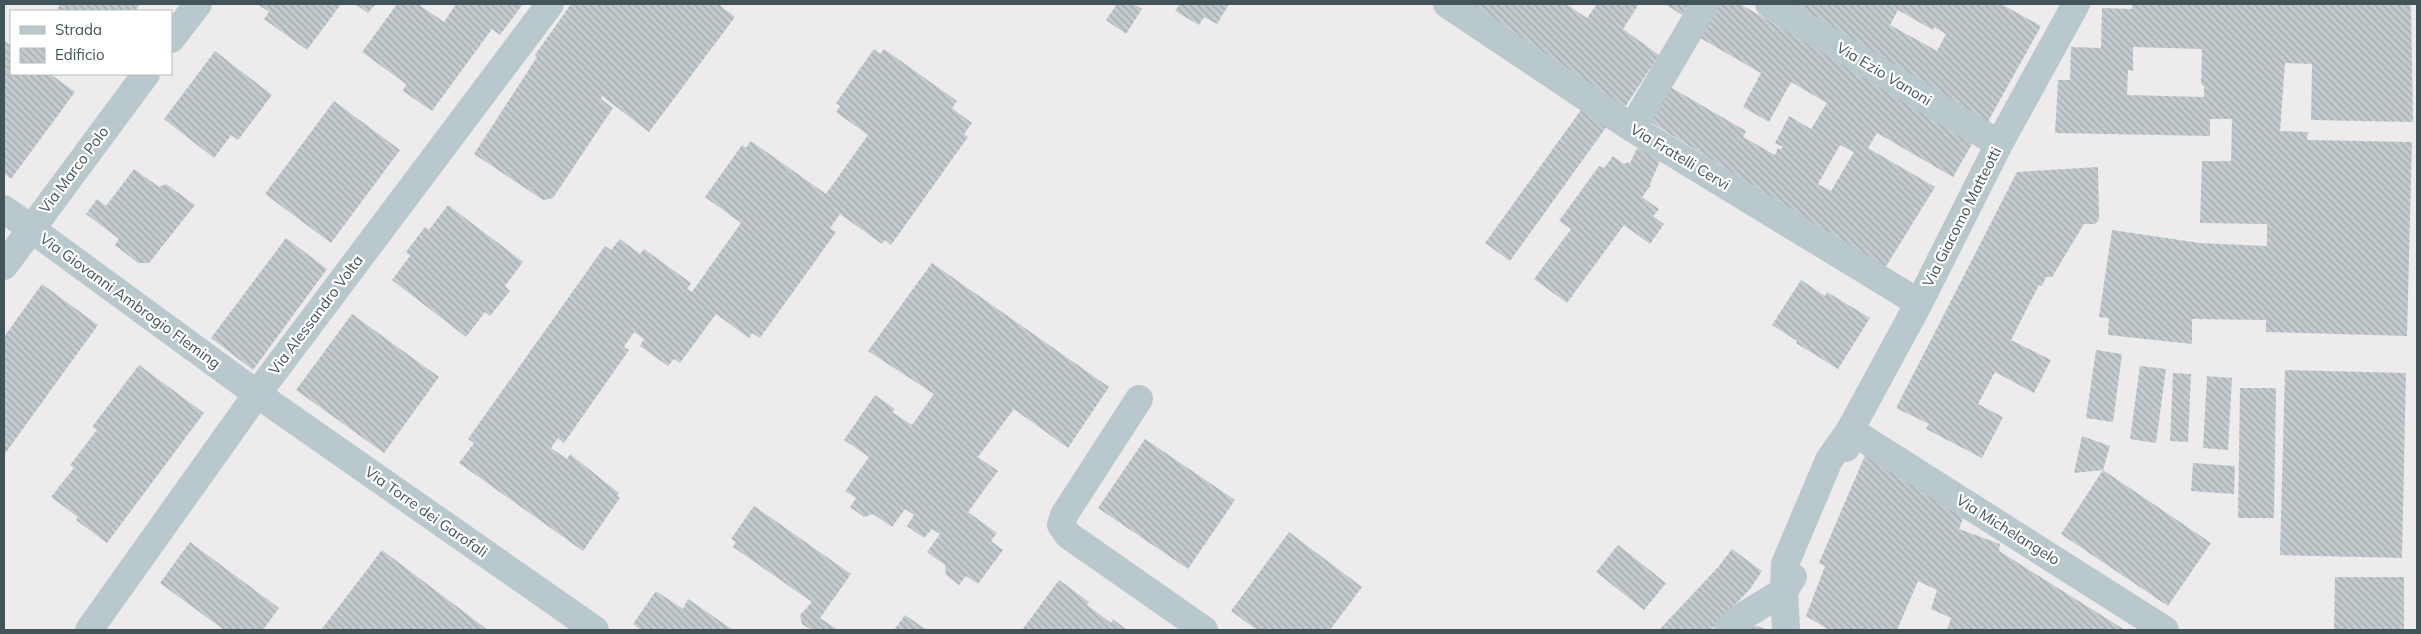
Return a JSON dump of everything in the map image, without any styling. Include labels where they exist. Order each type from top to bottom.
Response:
[{"type":"street","points":[[172,38],[198,4]]},
{"type":"street","name":"Via Alessandro Volta","points":[[89,630],[257,394],[550,4]]},
{"type":"street","name":"Via Fratelli Cervi","points":[[1447,4],[1632,128],[1919,303]]},
{"type":"street","points":[[1632,128],[1705,4]]},
{"type":"street","name":"Via Ezio Vanoni","points":[[1769,4],[1999,144]]},
{"type":"street","name":"Via Giacomo Matteotti","points":[[1786,630],[1785,564],[1829,460],[1850,430],[1919,303],[2070,6]]},
{"type":"street","name":"Via Marco Polo","points":[[4,266],[145,75]]},
{"type":"street","name":"Via Giovanni Ambrogio Fleming","points":[[4,209],[257,394]]},
{"type":"street","name":"Via Torre dei Garofali","points":[[257,394],[595,630]]},
{"type":"street","points":[[1139,399],[1064,515],[1062,525],[1068,535],[1204,630]]},
{"type":"street","name":"Via Michelangelo","points":[[1850,430],[2165,630]]},
{"type":"street","points":[[1728,630],[1745,615],[1784,591]]},
{"type":"building","points":[[61,4],[140,4],[136,10],[57,9]]},
{"type":"building","points":[[257,4],[341,4],[307,50],[264,19],[269,12]]},
{"type":"building","points":[[355,4],[376,4],[368,13]]},
{"type":"building","points":[[397,4],[418,4],[444,22],[456,4],[523,4],[500,35],[492,29],[432,111],[403,91],[406,84],[362,52]]},
{"type":"building","points":[[571,4],[718,4],[735,17],[649,132],[602,96],[601,99],[613,108],[553,198],[543,200],[474,154],[537,57],[535,55]]},
{"type":"building","points":[[1117,4],[1134,4],[1142,9],[1126,34],[1106,20]]},
{"type":"building","points":[[1180,4],[1229,4],[1217,24],[1204,17],[1199,25],[1175,11]]},
{"type":"building","points":[[1472,4],[1566,4],[1587,18],[1597,4],[1639,4],[1623,29],[1659,55],[1625,107]]},
{"type":"building","points":[[1665,4],[1689,4],[1682,15]]},
{"type":"building","points":[[1713,4],[1740,4],[1975,139],[1953,177],[1877,133],[1868,148],[1935,187],[1885,268],[1646,119],[1665,84],[1746,131],[1743,137],[1775,155],[1778,148],[1781,149],[1783,147],[1775,143],[1789,116],[1811,129],[1827,103],[1791,82],[1769,122],[1743,107],[1761,73],[1695,35]],"holes":[[[1840,145],[1854,152],[1831,191],[1818,184]]]},
{"type":"building","points":[[1788,4],[2001,4],[2041,26],[1985,127]],"holes":[[[1898,10],[1933,30],[1934,27],[1946,34],[1937,51],[1890,25]]]},
{"type":"building","points":[[2132,4],[2411,4],[2413,122],[2311,120],[2312,64],[2285,63],[2280,131],[2308,132],[2307,140],[2412,142],[2407,336],[2266,332],[2266,320],[2192,319],[2192,344],[2108,335],[2109,318],[2099,317],[2112,230],[2200,243],[2267,246],[2267,224],[2200,223],[2202,161],[2231,161],[2232,119],[2210,119],[2210,136],[2055,133],[2058,80],[2070,80],[2071,47],[2101,48],[2102,8],[2132,9]],"holes":[[[2133,47],[2202,49],[2201,84],[2204,86],[2204,97],[2127,95],[2128,70],[2133,71]]]},
{"type":"building","points":[[4,40],[10,45],[10,75],[51,75],[75,92],[11,179],[4,173]]},
{"type":"building","points":[[874,49],[880,54],[884,49],[957,101],[952,108],[972,123],[964,134],[968,137],[891,245],[885,240],[882,244],[840,214],[830,228],[836,232],[760,338],[752,333],[749,338],[716,314],[680,363],[674,359],[668,366],[640,346],[644,339],[634,332],[624,347],[629,350],[564,443],[558,438],[551,448],[567,459],[570,454],[619,493],[617,496],[620,498],[583,551],[459,463],[474,443],[468,439],[605,246],[611,250],[620,239],[640,254],[644,249],[691,283],[687,289],[692,292],[741,223],[705,197],[742,145],[746,148],[751,141],[826,194],[868,135],[836,112],[840,106],[836,103]]},
{"type":"building","points":[[215,51],[272,95],[238,140],[231,135],[214,158],[164,119]]},
{"type":"building","points":[[334,101],[400,150],[331,243],[265,194]]},
{"type":"building","points":[[1586,103],[1610,122],[1510,261],[1485,243]]},
{"type":"building","points":[[1641,140],[1662,156],[1651,185],[1642,197],[1659,209],[1653,216],[1664,224],[1650,244],[1624,225],[1567,303],[1534,279],[1571,229],[1559,221],[1599,166],[1604,168],[1613,156],[1624,164],[1630,163]]},
{"type":"building","points":[[2098,167],[2099,219],[2095,224],[2084,224],[2052,277],[2046,277],[2042,286],[2039,285],[2011,340],[2051,360],[2034,393],[1995,372],[1978,404],[2003,417],[1982,458],[1926,429],[1929,424],[1896,408],[2017,172]]},
{"type":"building","points":[[134,169],[159,187],[166,184],[195,205],[149,263],[138,263],[115,245],[119,239],[86,214],[97,199],[106,206]]},
{"type":"building","points":[[448,205],[523,262],[505,286],[510,291],[490,316],[485,312],[466,337],[392,280],[410,256],[406,252],[425,227],[429,230]]},
{"type":"building","points":[[286,238],[327,269],[253,370],[211,338]]},
{"type":"building","points":[[932,263],[1109,387],[1068,448],[1014,409],[978,457],[998,471],[968,512],[997,533],[991,541],[1003,550],[978,584],[966,576],[959,585],[946,575],[945,565],[927,552],[940,534],[932,529],[924,538],[907,526],[914,515],[905,509],[892,527],[873,514],[864,517],[850,507],[856,498],[845,491],[869,457],[844,440],[875,395],[895,409],[892,412],[912,425],[934,394],[868,351]]},
{"type":"building","points":[[1801,280],[1825,296],[1827,292],[1870,318],[1838,369],[1796,343],[1797,341],[1772,325]]},
{"type":"building","points":[[42,284],[98,325],[4,455],[4,337]]},
{"type":"building","points":[[352,314],[439,377],[384,453],[296,390]]},
{"type":"building","points":[[2096,350],[2122,354],[2113,422],[2086,418]]},
{"type":"building","points":[[139,365],[204,413],[107,543],[76,520],[78,517],[51,497],[74,468],[70,465],[97,430],[92,427]]},
{"type":"building","points":[[2140,366],[2166,369],[2156,443],[2130,439]]},
{"type":"building","points":[[2285,370],[2406,373],[2402,558],[2280,555]]},
{"type":"building","points":[[2173,373],[2191,374],[2188,442],[2170,441]]},
{"type":"building","points":[[2207,376],[2232,378],[2228,450],[2203,448]]},
{"type":"building","points":[[2240,388],[2276,388],[2274,518],[2238,518]]},
{"type":"building","points":[[2082,436],[2110,446],[2103,470],[2074,473]]},
{"type":"building","points":[[1145,439],[1235,500],[1188,569],[1098,508]]},
{"type":"building","points":[[1866,453],[1963,518],[1959,529],[2000,544],[1999,551],[2125,630],[1947,630],[1951,618],[1931,609],[1937,590],[1918,581],[1897,630],[1829,630],[1806,616],[1825,566],[1819,563]]},
{"type":"building","points":[[2193,463],[2235,466],[2234,494],[2191,491]]},
{"type":"building","points":[[2103,470],[2211,543],[2168,606],[2061,534]]},
{"type":"building","points":[[754,506],[851,574],[820,618],[838,630],[809,630],[802,624],[800,615],[812,602],[733,547],[736,542],[731,539]]},
{"type":"building","points":[[1289,532],[1362,587],[1330,630],[1257,630],[1231,611]]},
{"type":"building","points":[[190,542],[279,608],[263,630],[224,630],[160,583]]},
{"type":"building","points":[[1618,545],[1666,583],[1644,610],[1596,572]]},
{"type":"building","points":[[1732,549],[1762,571],[1750,589],[1711,630],[1659,630],[1719,566]]},
{"type":"building","points":[[382,550],[488,630],[321,630]]},
{"type":"building","points":[[2335,577],[2404,577],[2404,630],[2334,630]]},
{"type":"building","points":[[1059,580],[1089,602],[1087,605],[1111,623],[1113,619],[1127,630],[1022,630]]},
{"type":"building","points":[[656,591],[683,609],[688,599],[733,630],[641,630],[633,624]]},
{"type":"building","points":[[905,615],[927,630],[894,630]]},
{"type":"building","points":[[1751,624],[1769,630],[1744,630]]}]
